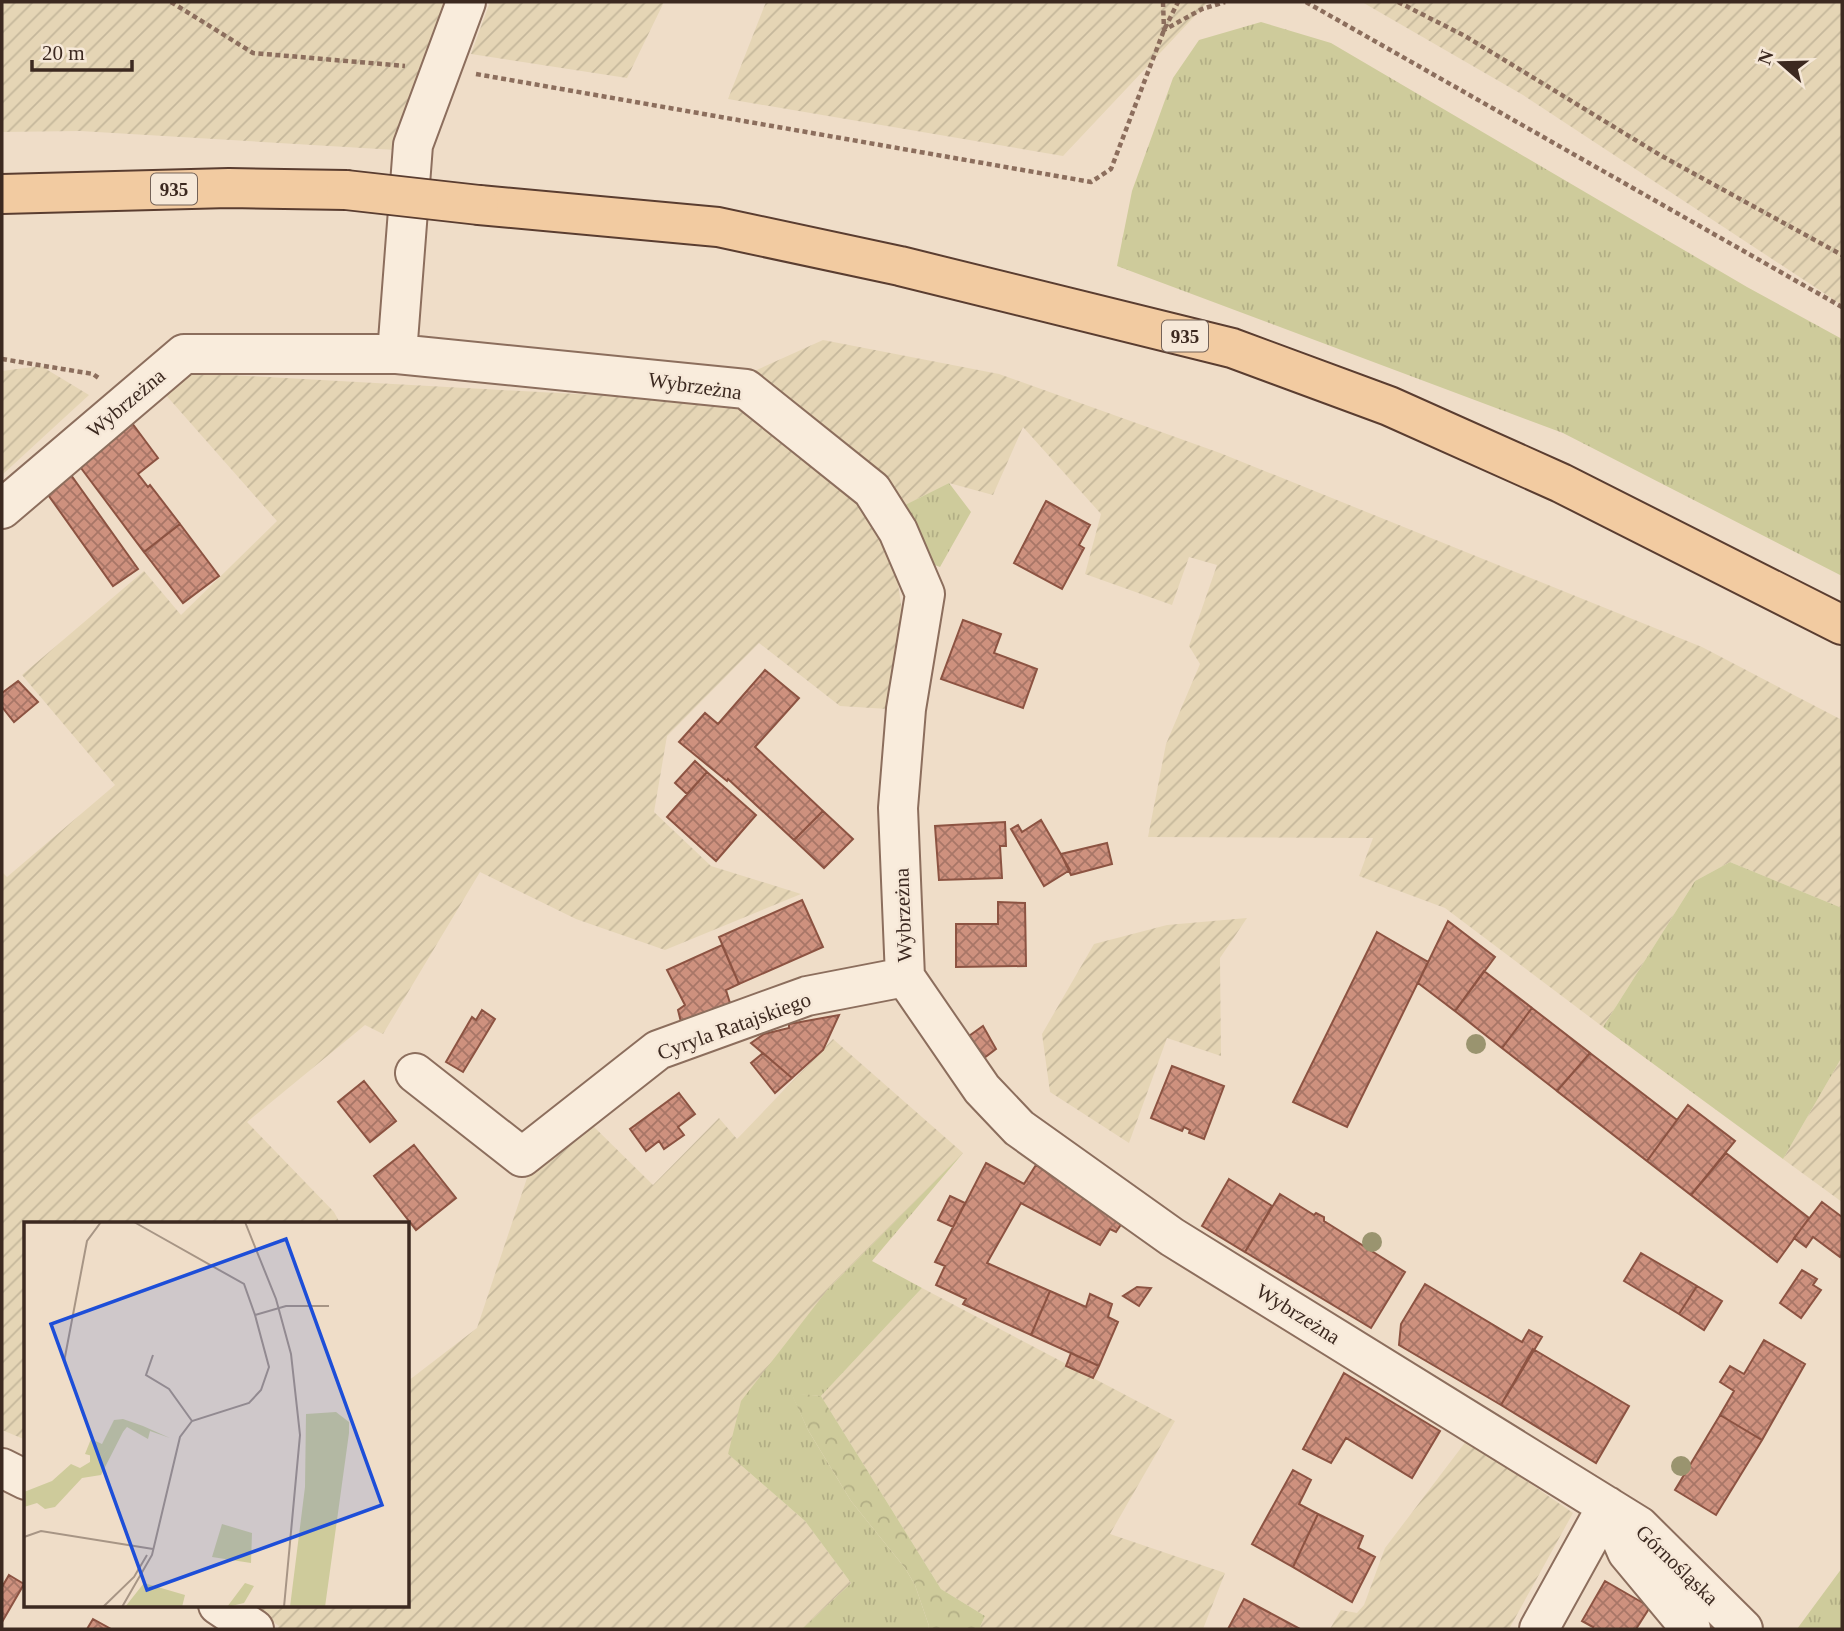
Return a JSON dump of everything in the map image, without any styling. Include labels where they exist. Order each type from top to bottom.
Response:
[{"type":"main road","name":"935","points":[[2,194],[229,188],[345,190],[718,227],[900,266],[1232,348],[1389,407],[1561,483],[1842,625]]},
{"type":"street","points":[[397,354],[413,145],[466,2]]},
{"type":"street","name":"Wybrzeżna","points":[[2,509],[184,354],[397,354],[746,389],[872,490],[898,531],[925,594],[906,709],[898,808],[905,978],[982,1089],[1019,1128],[1172,1237],[1607,1506]]},
{"type":"street","name":"Cyryla Ratajskiego","points":[[415,1073],[522,1157],[658,1050],[807,996],[905,978]]},
{"type":"street","points":[[2,1468],[24,1479]]},
{"type":"street","points":[[1539,1629],[1607,1506]]},
{"type":"street","points":[[1607,1506],[1627,1552],[1690,1629]]},
{"type":"street","name":"Górnośląska","points":[[1607,1506],[1639,1526],[1743,1629]]},
{"type":"street","points":[[220,1606],[254,1629]]},
{"type":"path","points":[[171,2],[253,54],[442,69],[1091,182],[1111,169],[1164,30],[1178,2]]},
{"type":"path","points":[[1163,2],[1164,30]]},
{"type":"path","points":[[1164,30],[1202,9],[1225,2]]},
{"type":"path","points":[[1306,2],[1842,307]]},
{"type":"path","points":[[1398,2],[1465,36],[1660,155],[1842,255]]},
{"type":"path","points":[[2,359],[93,374],[129,400]]},
{"type":"shaded area","points":[[2,2],[456,2],[396,150],[80,131],[2,132]]},
{"type":"shaded area","points":[[490,2],[664,2],[627,78],[471,54]]},
{"type":"shaded area","points":[[766,2],[1208,2],[1063,156],[728,99]]},
{"type":"shaded area","points":[[1362,2],[1842,2],[1842,305],[1523,95]]},
{"type":"shaded area","points":[[823,340],[999,374],[1220,453],[1702,647],[1842,720],[1842,908],[1730,862],[1695,881],[1603,1027],[1445,908],[1359,876],[1373,838],[1148,837],[1166,744],[1200,664],[1189,646],[1217,565],[1189,557],[1172,605],[1085,574],[1101,514],[1023,427],[993,495],[949,483],[899,508],[750,373]]},
{"type":"shaded area","points":[[41,366],[89,395],[2,475],[2,371]]},
{"type":"shaded area","points":[[193,373],[740,403],[859,502],[896,570],[905,632],[888,709],[840,706],[759,643],[667,736],[654,812],[711,866],[801,894],[665,950],[576,919],[480,872],[383,1034],[365,1025],[247,1122],[334,1212],[339,1222],[24,1222],[24,1439],[2,1430],[2,872],[7,877],[115,785],[22,675],[144,571],[181,615],[277,521],[157,385]]},
{"type":"shaded area","points":[[1247,918],[1220,958],[1221,1056],[1167,1038],[1129,1143],[1050,1092],[1042,1034],[1094,944],[1167,925]]},
{"type":"shaded area","points":[[833,1039],[963,1153],[828,1289],[728,1454],[805,1521],[851,1583],[802,1629],[277,1629],[279,1626],[249,1606],[410,1606],[410,1379],[477,1328],[529,1172],[589,1122],[653,1185],[719,1118],[737,1139]]},
{"type":"shaded area","points":[[1842,1057],[1842,1202],[1783,1159]]},
{"type":"shaded area","points":[[922,1288],[1175,1421],[1110,1534],[1225,1573],[1203,1629],[983,1629],[980,1627],[985,1616],[941,1589],[821,1396]]},
{"type":"shaded area","points":[[1467,1440],[1573,1513],[1509,1629],[1330,1629],[1341,1610],[1357,1613],[1364,1605],[1385,1548]]},
{"type":"green space","points":[[1261,22],[1331,43],[1747,287],[1842,339],[1842,576],[1563,433],[1117,266],[1132,191],[1173,78],[1199,40]]},
{"type":"green space","points":[[949,483],[971,512],[940,567],[924,561],[899,508]]},
{"type":"green space","points":[[1730,862],[1842,908],[1842,1057],[1783,1159],[1603,1027],[1695,881]]},
{"type":"green space","points":[[963,1153],[872,1261],[922,1288],[821,1396],[792,1394],[808,1430],[851,1501],[905,1568],[915,1585],[928,1629],[802,1629],[851,1583],[805,1521],[728,1454],[741,1401],[828,1289]]},
{"type":"green space","points":[[791,1393],[821,1396],[941,1589],[985,1616],[980,1627],[983,1629],[928,1629],[915,1585],[905,1568],[851,1501],[808,1430]]},
{"type":"green space","points":[[1842,1568],[1842,1629],[1797,1629]]},
{"type":"building","points":[[132,423],[158,458],[138,474],[148,487],[150,485],[180,524],[144,552],[78,464]]},
{"type":"building","points":[[71,475],[138,569],[113,586],[46,492]]},
{"type":"building","points":[[1046,501],[1090,525],[1079,545],[1084,548],[1062,589],[1014,563]]},
{"type":"building","points":[[180,524],[219,576],[183,603],[144,552]]},
{"type":"building","points":[[963,620],[1001,634],[994,653],[1037,669],[1023,708],[941,679]]},
{"type":"building","points":[[765,670],[799,698],[755,747],[823,811],[794,840],[728,779],[727,781],[679,742],[705,713],[718,724]]},
{"type":"building","points":[[18,681],[38,702],[14,722],[2,707],[2,693]]},
{"type":"building","points":[[695,761],[707,772],[687,794],[675,783]]},
{"type":"building","points":[[707,772],[756,815],[716,861],[667,817]]},
{"type":"building","points":[[823,811],[853,839],[824,868],[794,840]]},
{"type":"building","points":[[1041,820],[1070,870],[1044,886],[1011,829],[1018,825],[1022,832]]},
{"type":"building","points":[[1005,822],[1006,846],[1000,846],[1002,878],[939,880],[935,826]]},
{"type":"building","points":[[1107,843],[1112,864],[1071,875],[1061,854]]},
{"type":"building","points":[[802,900],[823,947],[739,984],[719,937]]},
{"type":"building","points":[[998,902],[1025,903],[1026,966],[956,967],[956,924],[998,924]]},
{"type":"building","points":[[1448,921],[1495,957],[1455,1011],[1418,983]]},
{"type":"building","points":[[1377,932],[1428,962],[1347,1127],[1293,1102]]},
{"type":"building","points":[[722,945],[739,984],[726,990],[733,1013],[682,1026],[678,1010],[685,1005],[667,970]]},
{"type":"building","points":[[1484,971],[1532,1008],[1502,1048],[1455,1011]]},
{"type":"building","points":[[1532,1008],[1590,1053],[1557,1091],[1502,1048]]},
{"type":"building","points":[[482,1010],[495,1019],[463,1072],[446,1062],[472,1017],[476,1020]]},
{"type":"building","points":[[839,1015],[823,1050],[792,1078],[751,1043],[764,1034],[789,1028],[789,1024]]},
{"type":"building","points":[[983,1026],[996,1049],[984,1058],[969,1036]]},
{"type":"building","points":[[763,1053],[792,1078],[775,1093],[751,1063]]},
{"type":"building","points":[[1590,1053],[1677,1120],[1647,1161],[1557,1091]]},
{"type":"building","points":[[1172,1066],[1224,1086],[1204,1139],[1189,1133],[1190,1130],[1184,1127],[1182,1131],[1151,1118]]},
{"type":"building","points":[[364,1081],[396,1121],[370,1142],[338,1102]]},
{"type":"building","points":[[679,1093],[695,1114],[678,1127],[684,1135],[664,1149],[659,1141],[646,1151],[630,1129]]},
{"type":"building","points":[[1688,1105],[1735,1141],[1691,1195],[1647,1161]]},
{"type":"building","points":[[414,1145],[456,1198],[416,1230],[374,1176]]},
{"type":"building","points":[[1726,1153],[1809,1218],[1777,1262],[1691,1195]]},
{"type":"building","points":[[986,1163],[1024,1184],[1036,1165],[1122,1223],[1116,1232],[1110,1229],[1100,1245],[1021,1203],[987,1263],[1050,1291],[1031,1335],[963,1304],[966,1299],[936,1285],[945,1266],[935,1262]]},
{"type":"building","points":[[1229,1179],[1272,1206],[1245,1252],[1202,1226]]},
{"type":"building","points":[[1280,1194],[1314,1215],[1316,1213],[1324,1217],[1324,1221],[1405,1272],[1371,1328],[1245,1252]]},
{"type":"building","points":[[950,1196],[965,1203],[953,1227],[938,1220]]},
{"type":"building","points":[[1822,1202],[1842,1217],[1840,1257],[1813,1237],[1806,1247],[1794,1238]]},
{"type":"building","points":[[1641,1253],[1697,1286],[1679,1314],[1624,1281]]},
{"type":"building","points":[[1802,1270],[1817,1279],[1813,1285],[1821,1290],[1801,1318],[1780,1303]]},
{"type":"building","points":[[1425,1284],[1522,1342],[1529,1330],[1542,1337],[1501,1405],[1399,1345],[1401,1324]]},
{"type":"building","points":[[1697,1286],[1722,1301],[1704,1330],[1679,1314]]},
{"type":"building","points":[[1137,1287],[1151,1288],[1139,1306],[1123,1296]]},
{"type":"building","points":[[1050,1291],[1086,1307],[1090,1294],[1112,1304],[1108,1317],[1118,1322],[1099,1366],[1031,1335]]},
{"type":"building","points":[[1764,1340],[1805,1364],[1762,1440],[1720,1415],[1734,1391],[1720,1382],[1730,1366],[1744,1374]]},
{"type":"building","points":[[1533,1349],[1629,1406],[1596,1463],[1501,1405]]},
{"type":"building","points":[[1071,1353],[1099,1366],[1093,1378],[1066,1366]]},
{"type":"building","points":[[1344,1373],[1440,1431],[1412,1478],[1346,1438],[1331,1463],[1303,1449]]},
{"type":"building","points":[[1720,1415],[1762,1440],[1716,1515],[1675,1490]]},
{"type":"building","points":[[1293,1470],[1311,1480],[1299,1504],[1318,1514],[1293,1567],[1252,1544]]},
{"type":"building","points":[[1318,1514],[1363,1536],[1358,1548],[1375,1557],[1352,1602],[1293,1567]]},
{"type":"building","points":[[9,1575],[24,1584],[2,1622],[2,1587]]},
{"type":"building","points":[[1605,1581],[1650,1607],[1636,1629],[1592,1629],[1593,1627],[1582,1621]]},
{"type":"building","points":[[1244,1599],[1300,1629],[1228,1629]]},
{"type":"building","points":[[93,1619],[111,1629],[87,1629]]}]
